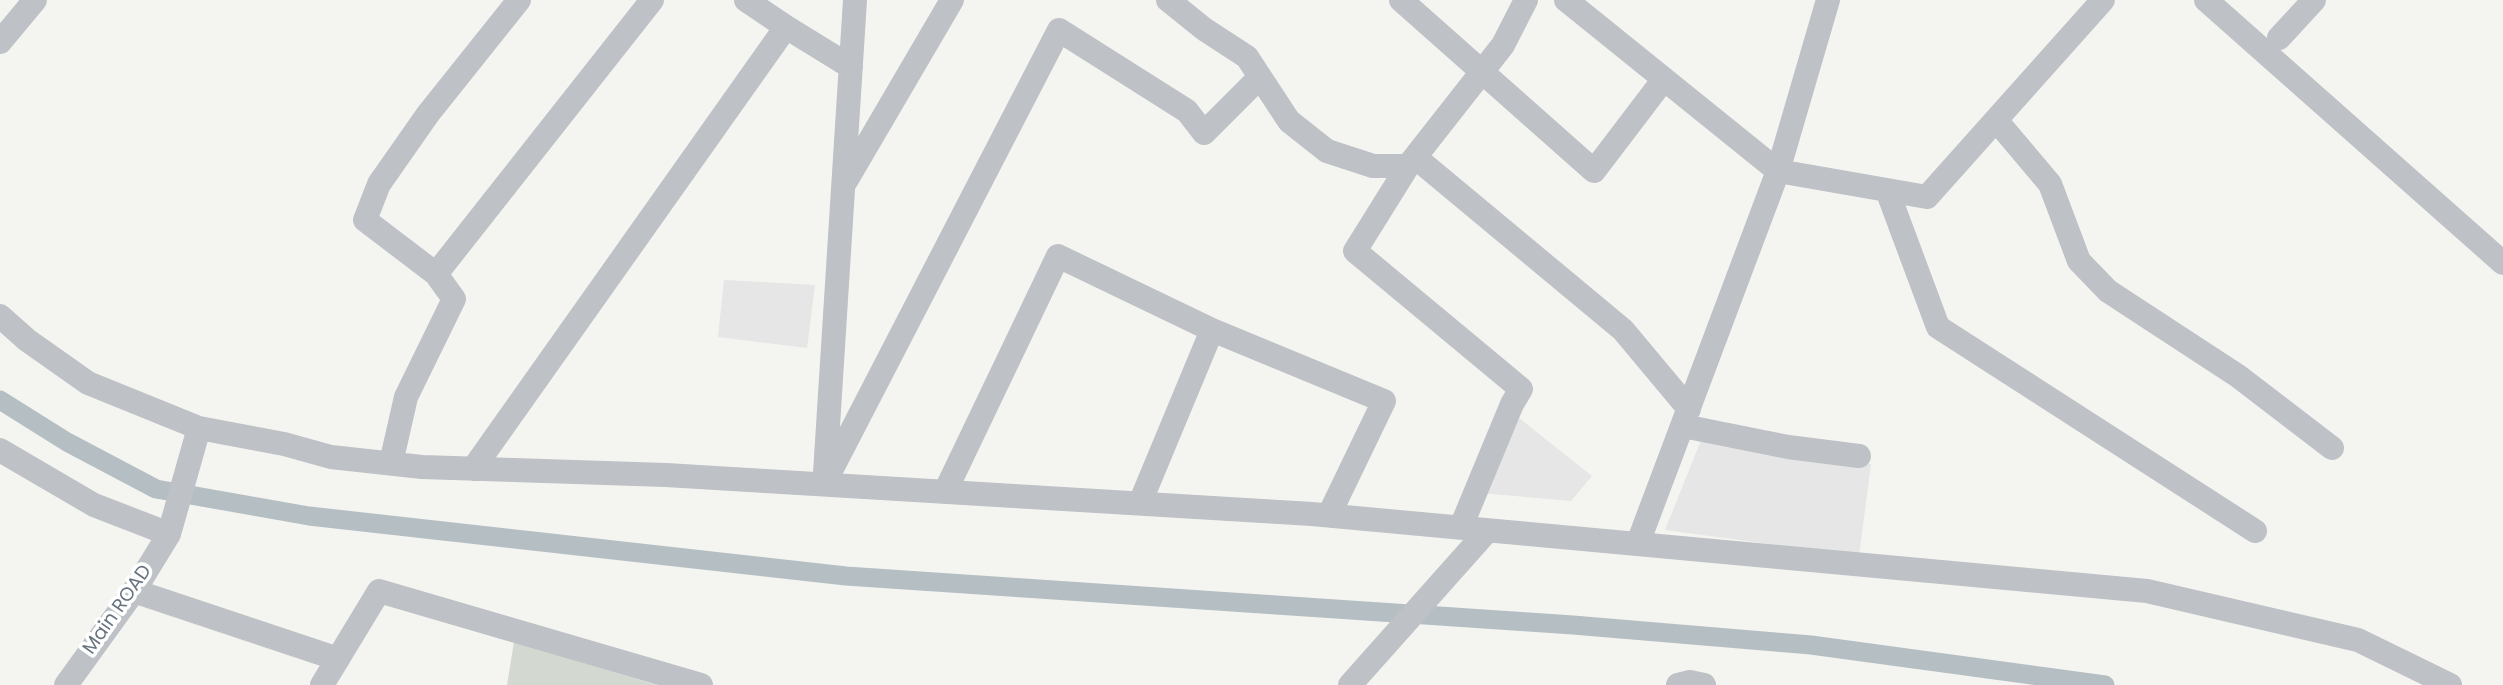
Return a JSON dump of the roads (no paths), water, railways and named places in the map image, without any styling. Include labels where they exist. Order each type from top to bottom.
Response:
[{"type":"street","points":[[0,42],[35,0]]},
{"type":"street","points":[[391,463],[406,397],[454,299],[436,274],[365,220],[379,184],[428,114],[519,0]]},
{"type":"street","points":[[436,274],[652,0]]},
{"type":"street","points":[[746,0],[851,67]]},
{"type":"street","points":[[824,484],[855,0]]},
{"type":"street","points":[[843,187],[952,0]]},
{"type":"street","points":[[1168,0],[1204,29],[1247,57],[1289,121],[1327,151],[1373,166],[1411,161],[1623,330],[1686,418],[1788,447],[1859,456]]},
{"type":"street","points":[[1401,0],[1594,170],[1664,79]]},
{"type":"street","points":[[1461,527],[1512,404],[1521,389],[1355,251],[1411,161],[1503,45],[1526,0]]},
{"type":"street","points":[[1566,0],[1778,171],[1927,197],[2103,0]]},
{"type":"street","points":[[1639,543],[1778,171],[1828,0]]},
{"type":"street","points":[[2206,0],[2503,262]]},
{"type":"street","points":[[2279,38],[2314,0]]},
{"type":"street","points":[[473,468],[786,27]]},
{"type":"street","points":[[824,484],[1059,30],[1187,111],[1204,133],[1260,78]]},
{"type":"street","points":[[1996,120],[2050,184],[2079,261],[2108,291],[2238,376],[2332,448]]},
{"type":"street","points":[[1887,190],[1938,327],[2255,531]]},
{"type":"street","points":[[945,492],[1058,256],[1212,330],[1384,401],[1329,515]]},
{"type":"street","points":[[0,316],[27,340],[88,383],[199,428],[284,444],[331,457],[473,468],[666,475],[1329,515],[2147,591],[2358,640],[2450,685]]},
{"type":"street","points":[[1140,503],[1212,330]]},
{"type":"street","name":"Main ROAD","points":[[66,685],[134,591],[169,534],[199,428]]},
{"type":"street","points":[[0,450],[94,505],[169,534]]},
{"type":"street","points":[[1350,685],[1488,530]]},
{"type":"street","points":[[134,591],[338,659]]},
{"type":"street","points":[[323,685],[379,591],[701,685]]},
{"type":"street","points":[[1678,685],[1690,682],[1704,685]]},
{"type":"waterway","points":[[0,400],[67,442],[156,489],[309,516],[846,576],[1573,625],[1811,645],[2105,685]]}]
